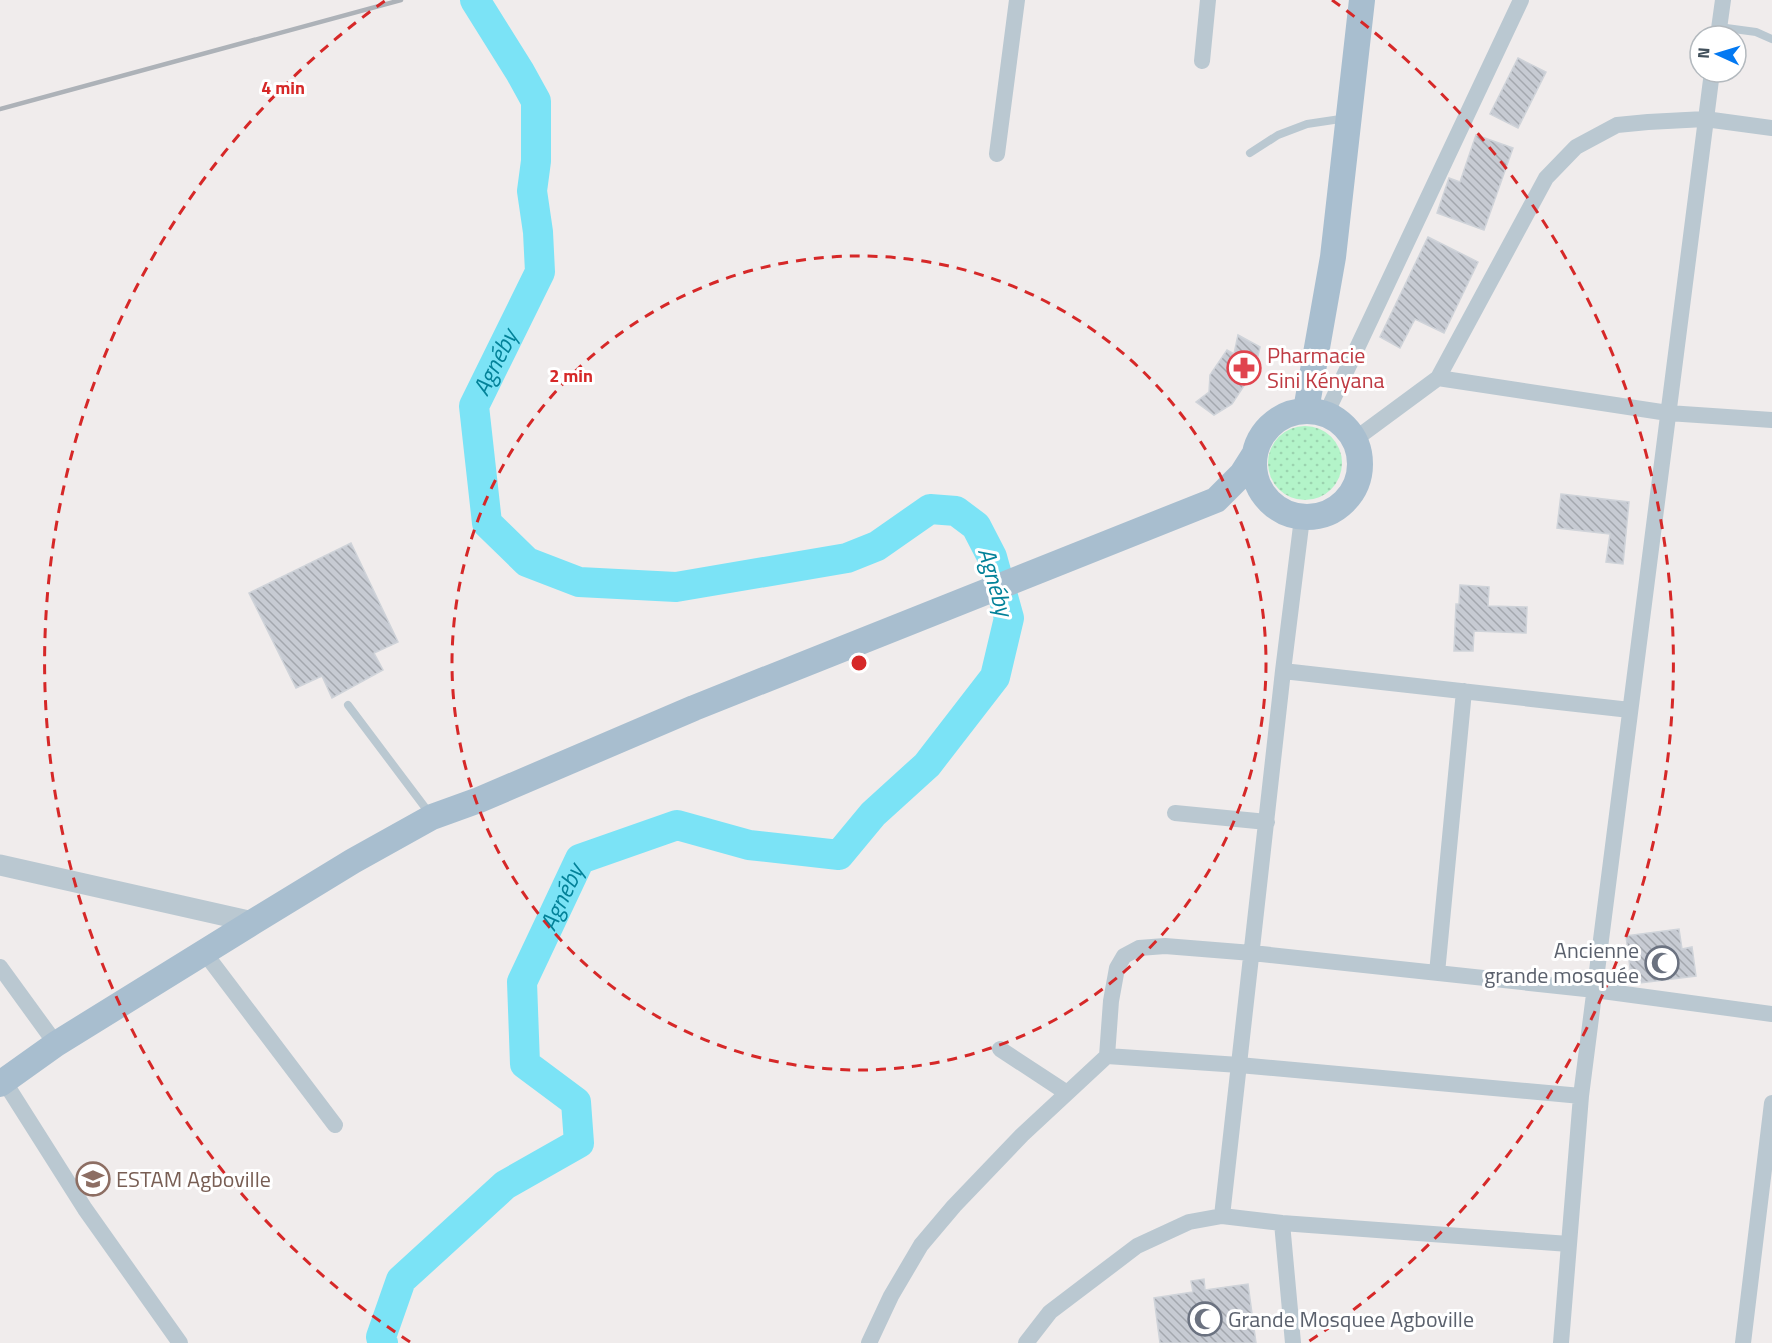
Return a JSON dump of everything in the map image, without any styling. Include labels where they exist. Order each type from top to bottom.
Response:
[{"type":"main road","points":[[1316,412],[1362,0]]},
{"type":"main road","points":[[2,1083],[56,1044],[204,952],[353,861],[432,817],[490,795],[694,708],[1216,500],[1250,500],[1302,518],[1318,517],[1334,511],[1346,501],[1355,487],[1360,472],[1359,455],[1354,440],[1347,429],[1316,412],[1288,414],[1272,423],[1260,438],[1254,455],[1236,481],[1216,500]]},
{"type":"main road","points":[[1254,455],[1253,470],[1257,484],[1274,507]]},
{"type":"street","points":[[997,154],[1017,0]]},
{"type":"street","points":[[1202,61],[1208,0]]},
{"type":"street","points":[[1316,412],[1521,0]]},
{"type":"street","points":[[1719,24],[1723,0]]},
{"type":"street","points":[[1561,1343],[1581,1096],[1710,84]]},
{"type":"street","points":[[1354,440],[1438,378],[1546,178],[1576,147],[1617,125],[1705,119],[1772,128]]},
{"type":"street","points":[[1438,378],[1668,413],[1772,420]]},
{"type":"street","points":[[1222,1216],[1302,518]]},
{"type":"street","points":[[1283,671],[1630,710]]},
{"type":"street","points":[[1437,973],[1464,691]]},
{"type":"street","points":[[1175,813],[1267,822]]},
{"type":"street","points":[[0,865],[253,922]]},
{"type":"street","points":[[869,1343],[891,1296],[921,1245],[954,1206],[1022,1135],[1107,1056],[1111,1001],[1117,968],[1124,956],[1139,948],[1165,946],[1252,953],[1595,990],[1772,1014]]},
{"type":"street","points":[[204,952],[335,1125]]},
{"type":"street","points":[[0,967],[56,1044]]},
{"type":"street","points":[[1000,1049],[1067,1093]]},
{"type":"street","points":[[1107,1056],[1239,1065],[1581,1096]]},
{"type":"street","points":[[2,1083],[173,1340]]},
{"type":"street","points":[[1743,1343],[1768,1169],[1772,1103]]},
{"type":"street","points":[[1026,1343],[1050,1312],[1137,1246],[1189,1222],[1222,1216],[1282,1223],[1569,1244]]},
{"type":"street","points":[[1282,1223],[1293,1343]]},
{"type":"lane","points":[[1748,32],[1756,32],[1772,39]]},
{"type":"lane","points":[[1250,153],[1278,135],[1307,124],[1348,118]]},
{"type":"lane","points":[[348,705],[432,817]]},
{"type":"green space","points":[[1305,426],[1319,429],[1331,437],[1339,449],[1342,463],[1339,477],[1331,489],[1319,497],[1305,500],[1291,497],[1279,489],[1271,477],[1268,463],[1271,449],[1279,437],[1291,429]]},
{"type":"building","points":[[1518,58],[1546,72],[1518,128],[1490,114]]},
{"type":"building","points":[[1476,135],[1513,148],[1484,230],[1437,213],[1449,178],[1460,182]]},
{"type":"building","points":[[1428,237],[1478,262],[1444,333],[1415,319],[1400,348],[1380,337]]},
{"type":"building","points":[[1238,335],[1260,347],[1255,369],[1232,404],[1214,415],[1196,402],[1209,392],[1210,375],[1227,350],[1234,354]]},
{"type":"building","points":[[1561,494],[1629,502],[1623,564],[1606,562],[1610,534],[1557,528]]},
{"type":"building","points":[[351,543],[398,642],[374,653],[383,670],[332,698],[322,676],[296,688],[249,593]]},
{"type":"building","points":[[1460,585],[1489,587],[1488,606],[1527,607],[1526,633],[1474,631],[1473,651],[1454,651],[1456,604],[1459,604]]},
{"type":"building","name":"Ancienne grande mosquée","points":[[1679,929],[1682,949],[1692,947],[1696,976],[1632,984],[1626,936]]},
{"type":"building","name":"Grande Mosquee Agboville","points":[[1204,1279],[1205,1290],[1248,1284],[1256,1343],[1160,1343],[1154,1298],[1193,1292],[1191,1281]]},
{"type":"waterway","name":"Agnéby","points":[[383,1343],[381,1337],[401,1280],[505,1185],[579,1143],[576,1102],[525,1064],[522,982],[580,859],[677,825],[749,845],[839,855],[873,814],[927,765],[995,677],[1009,618],[992,557],[976,526],[956,511],[930,509],[877,546],[847,558],[676,587],[579,582],[527,562],[487,523],[474,406],[540,272],[538,232],[532,191],[536,161],[536,101],[475,0]]},
{"type":"railway","points":[[0,109],[401,0]]},
{"type":"place","name":"Pharmacie Sini Kényana","points":[[1244,368]]},
{"type":"place","name":"Ancienne grande mosquée","points":[[1662,963]]},
{"type":"place","name":"ESTAM Agboville","points":[[93,1179]]},
{"type":"place","name":"Grande Mosquee Agboville","points":[[1205,1319]]}]
